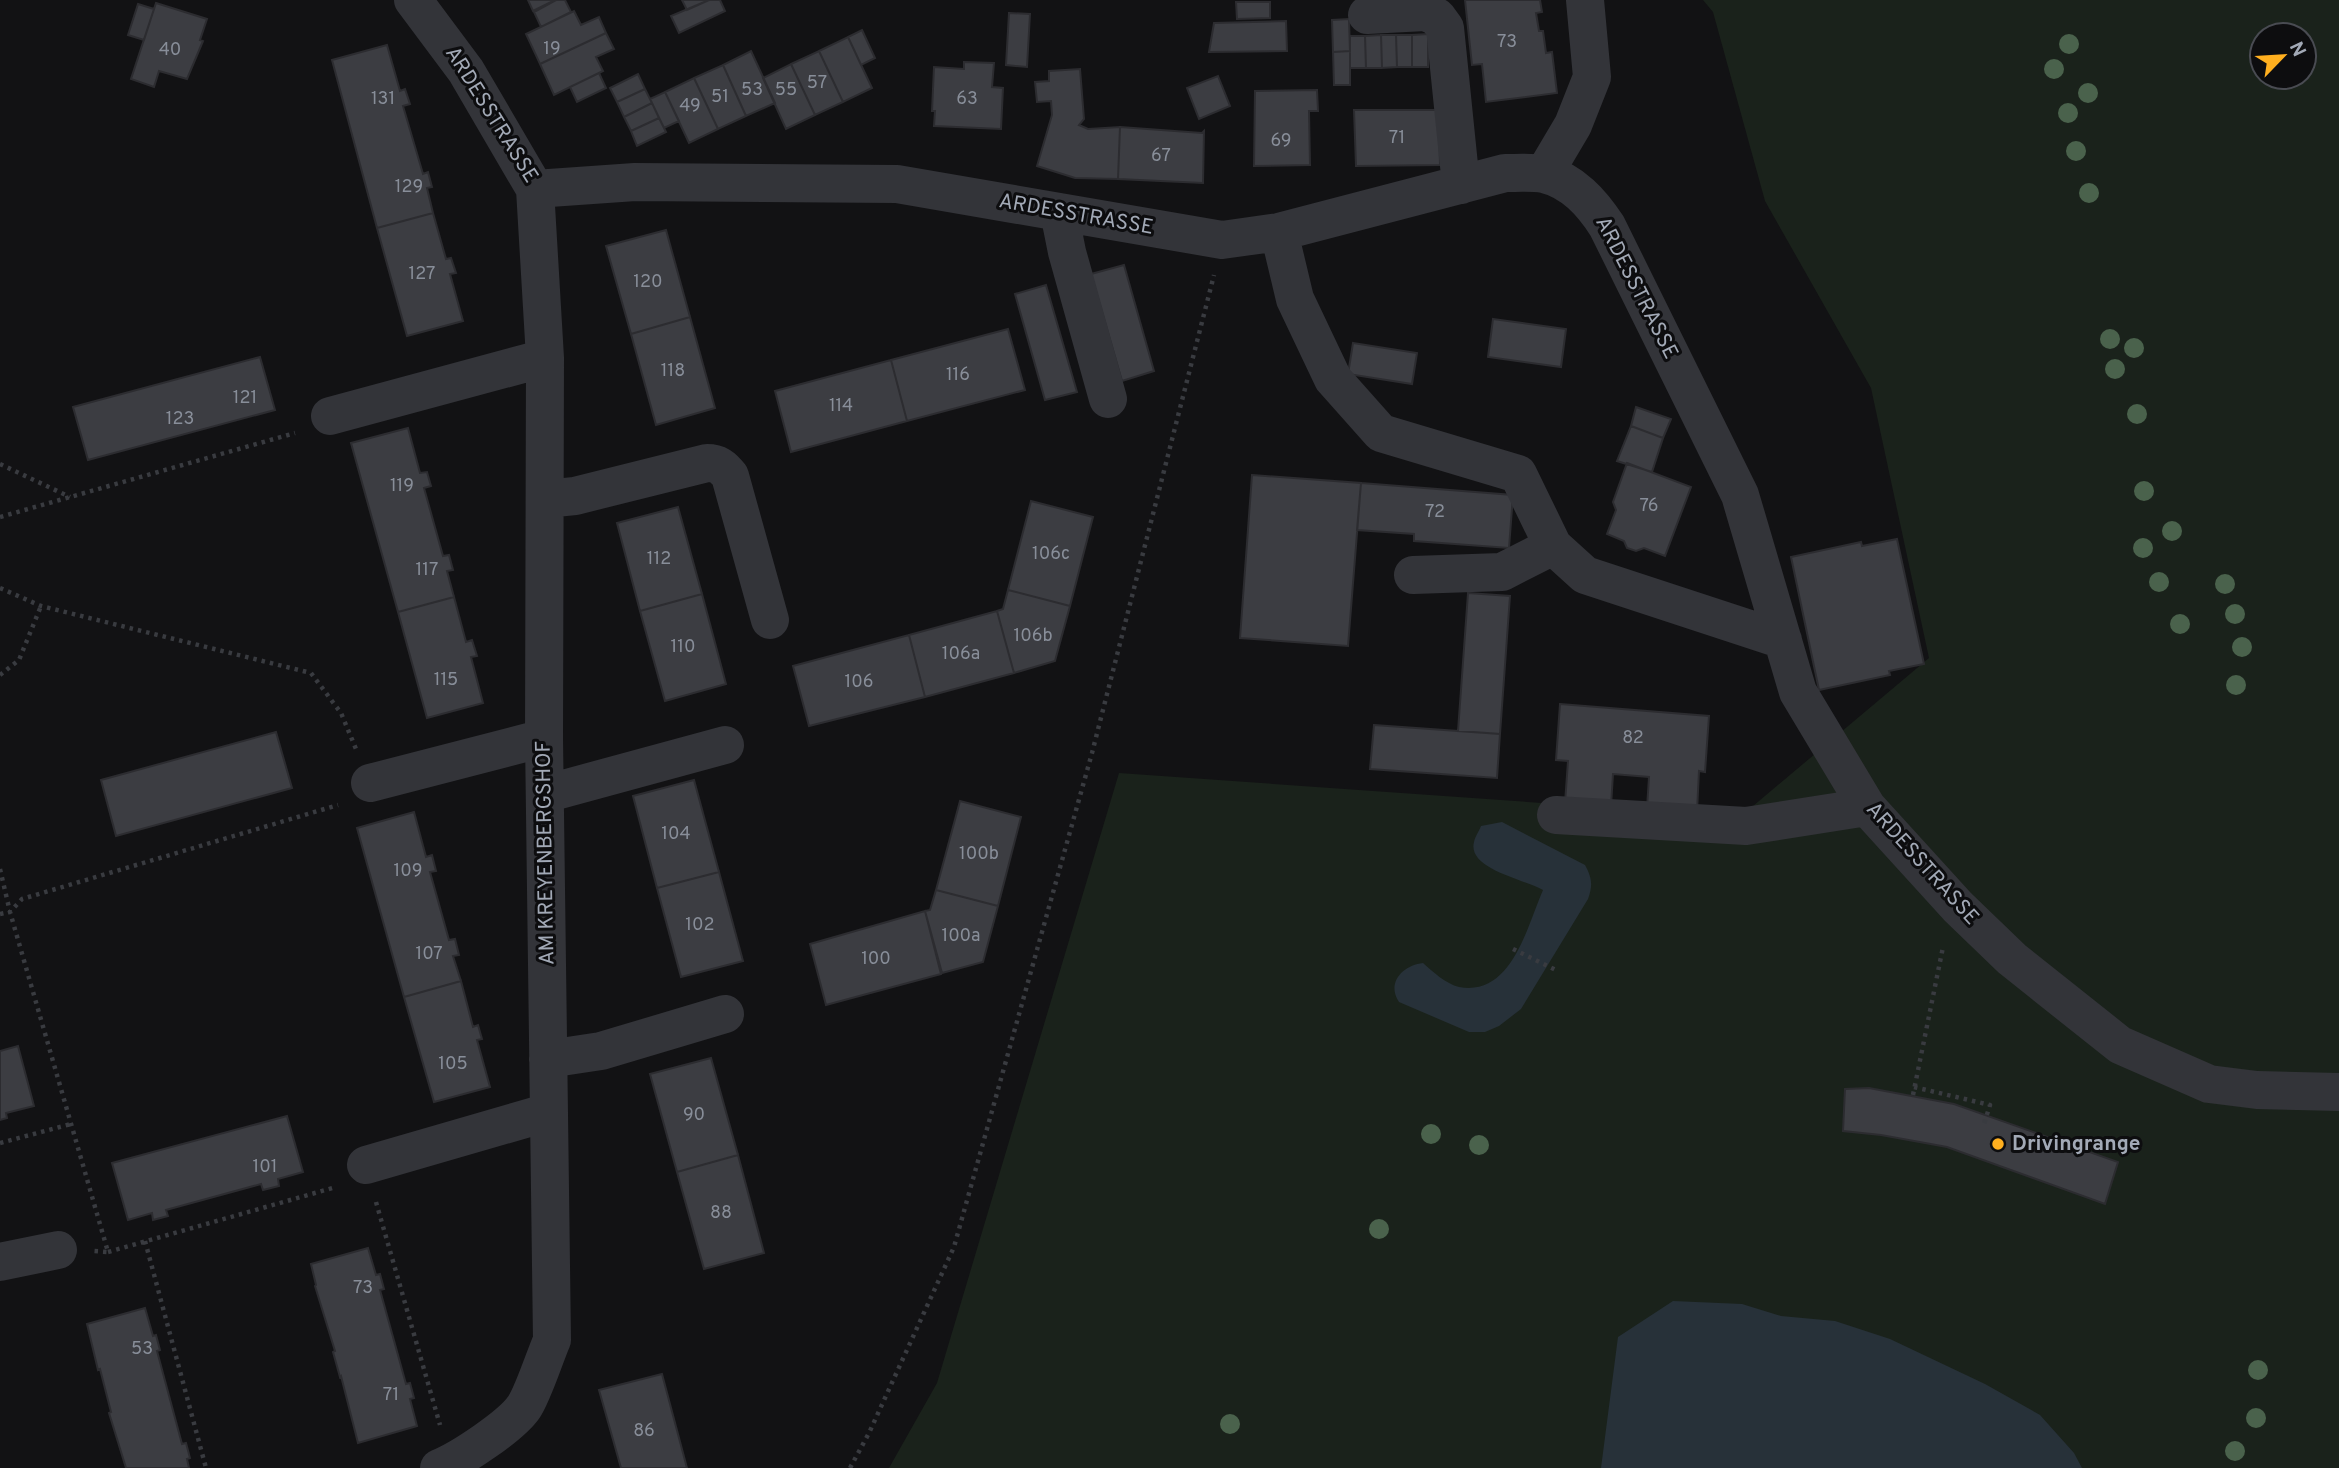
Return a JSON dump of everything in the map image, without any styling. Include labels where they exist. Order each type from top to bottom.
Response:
[{"type":"street","name":"ARDESSTRASSE","points":[[413,0],[466,71],[535,189],[635,182],[897,184],[1222,240],[1279,232],[1505,173],[1544,174],[1571,186],[1592,202],[1607,226],[1740,495],[1798,692],[1867,807],[1958,907],[2012,959],[2120,1045],[2209,1084],[2257,1090],[2339,1092]]},
{"type":"street","points":[[1544,174],[1573,125],[1592,78],[1585,0]]},
{"type":"street","points":[[1367,15],[1425,12],[1437,17],[1445,28],[1461,185]]},
{"type":"street","name":"AM KREYENBERGSHOF","points":[[445,1466],[493,1436],[524,1407],[552,1340],[544,738],[545,358],[535,189]]},
{"type":"street","points":[[1059,212],[1067,253],[1108,399]]},
{"type":"street","points":[[1279,232],[1295,299],[1333,379],[1381,433],[1518,474],[1553,546],[1585,575],[1783,640]]},
{"type":"street","points":[[330,416],[545,358]]},
{"type":"street","points":[[545,499],[575,496],[707,463],[723,467],[730,476],[770,620]]},
{"type":"street","points":[[1413,575],[1502,572],[1553,546]]},
{"type":"street","points":[[370,783],[544,738]]},
{"type":"street","points":[[545,794],[725,745]]},
{"type":"street","points":[[1556,815],[1746,826],[1867,807]]},
{"type":"street","points":[[548,1059],[601,1051],[725,1014]]},
{"type":"street","points":[[366,1165],[549,1112]]},
{"type":"street","points":[[0,1262],[58,1250]]},
{"type":"path","points":[[850,1468],[869,1433],[954,1247],[1092,753],[1222,240]]},
{"type":"path","points":[[0,517],[323,425],[330,416]]},
{"type":"path","points":[[0,464],[70,497]]},
{"type":"path","points":[[0,588],[41,606],[311,673],[341,713],[370,783],[340,804],[22,899],[10,912],[0,914]]},
{"type":"path","points":[[0,675],[19,660],[41,606]]},
{"type":"path","points":[[0,869],[108,1252]]},
{"type":"path","points":[[1913,1095],[1946,931],[1958,907]]},
{"type":"path","points":[[1513,949],[1556,970]]},
{"type":"path","points":[[1914,1087],[1990,1105],[1983,1127]]},
{"type":"path","points":[[0,1143],[71,1124]]},
{"type":"path","points":[[58,1250],[108,1252],[352,1183],[366,1165]]},
{"type":"path","points":[[366,1165],[445,1466]]},
{"type":"path","points":[[145,1241],[206,1468]]},
{"type":"shaded area","points":[[1703,0],[2339,0],[2339,1468],[889,1468],[937,1383],[1119,773],[1740,817],[1929,658],[1871,388],[1765,201],[1713,12]]},
{"type":"shaded area","points":[[1502,822],[1585,865],[1591,890],[1521,1009],[1499,1026],[1485,1032],[1469,1032],[1399,1002],[1394,988],[1403,971],[1423,963],[1454,985],[1477,987],[1492,981],[1505,970],[1515,956],[1543,890],[1488,866],[1474,851],[1481,826]]},
{"type":"shaded area","points":[[1673,1301],[1742,1304],[1781,1316],[1835,1321],[1890,1339],[1985,1384],[2040,1415],[2074,1453],[2082,1468],[1601,1468],[1618,1337]]},
{"type":"building","points":[[528,0],[555,0],[533,11]]},
{"type":"building","points":[[556,0],[565,0],[571,12],[541,27],[534,12]]},
{"type":"building","points":[[682,0],[709,0],[687,10]]},
{"type":"building","points":[[709,0],[720,0],[725,11],[679,33],[671,16]]},
{"type":"building","points":[[1465,0],[1540,0],[1542,12],[1536,13],[1539,31],[1543,31],[1546,53],[1552,52],[1557,93],[1486,102],[1482,64],[1472,65]]},
{"type":"building","points":[[1236,2],[1270,2],[1270,18],[1237,19]]},
{"type":"building","points":[[156,3],[207,19],[200,40],[203,41],[187,79],[159,71],[154,87],[131,79]]},
{"type":"building","points":[[138,4],[154,9],[144,40],[128,35]]},
{"type":"building","points":[[574,11],[581,25],[599,17],[606,33],[540,64],[526,34]]},
{"type":"building","points":[[1009,13],[1030,14],[1027,67],[1006,65]]},
{"type":"building","points":[[1349,19],[1350,51],[1333,52],[1332,20]]},
{"type":"building","points":[[1286,21],[1287,51],[1209,52],[1214,23]]},
{"type":"building","points":[[862,30],[875,58],[861,65],[848,37]]},
{"type":"building","points":[[606,33],[614,49],[596,57],[603,71],[554,95],[540,64]]},
{"type":"building","points":[[1428,34],[1428,67],[1412,67],[1412,35]]},
{"type":"building","points":[[1381,35],[1396,35],[1397,67],[1382,68]]},
{"type":"building","points":[[1381,35],[1382,68],[1366,68],[1365,36]]},
{"type":"building","points":[[1396,35],[1412,35],[1412,67],[1397,67]]},
{"type":"building","points":[[1350,36],[1365,36],[1366,68],[1350,68]]},
{"type":"building","points":[[848,37],[872,88],[843,102],[819,51]]},
{"type":"building","points":[[387,45],[400,91],[405,89],[410,104],[403,106],[423,174],[428,172],[432,187],[427,188],[433,213],[377,228],[332,60]]},
{"type":"building","points":[[751,51],[775,103],[746,116],[723,65]]},
{"type":"building","points":[[819,51],[843,102],[815,115],[791,64]]},
{"type":"building","points":[[1350,51],[1350,85],[1334,85],[1333,52]]},
{"type":"building","points":[[964,62],[994,63],[992,87],[1003,88],[1001,129],[934,126],[934,67],[964,69]]},
{"type":"building","points":[[791,64],[815,115],[786,129],[763,78]]},
{"type":"building","points":[[723,65],[746,116],[718,129],[694,78]]},
{"type":"building","points":[[1080,69],[1084,119],[1079,125],[1088,129],[1120,127],[1118,179],[1075,178],[1037,166],[1052,115],[1051,101],[1037,102],[1035,82],[1049,81],[1049,71]]},
{"type":"building","points":[[599,73],[606,88],[577,102],[570,87]]},
{"type":"building","points":[[638,74],[645,89],[617,102],[610,88]]},
{"type":"building","points":[[1218,76],[1230,106],[1199,119],[1187,88]]},
{"type":"building","points":[[694,78],[718,129],[689,143],[665,92]]},
{"type":"building","points":[[645,89],[652,103],[624,117],[617,102]]},
{"type":"building","points":[[1317,90],[1318,111],[1309,111],[1310,165],[1254,166],[1255,91]]},
{"type":"building","points":[[665,92],[679,121],[664,128],[650,99]]},
{"type":"building","points":[[652,103],[659,118],[631,131],[624,117]]},
{"type":"building","points":[[1354,110],[1439,110],[1440,165],[1356,166]]},
{"type":"building","points":[[659,118],[666,132],[637,146],[631,131]]},
{"type":"building","points":[[1120,127],[1204,131],[1203,183],[1118,179]]},
{"type":"building","points":[[433,213],[446,259],[451,258],[456,273],[450,274],[463,321],[407,336],[377,228]]},
{"type":"building","points":[[666,230],[690,317],[631,334],[606,246]]},
{"type":"building","points":[[1124,265],[1154,371],[1122,381],[1091,274]]},
{"type":"building","points":[[1046,285],[1077,392],[1045,400],[1015,294]]},
{"type":"building","points":[[690,317],[715,408],[656,425],[631,334]]},
{"type":"building","points":[[1493,319],[1566,329],[1561,367],[1488,357]]},
{"type":"building","points":[[1008,329],[1025,390],[907,421],[891,360]]},
{"type":"building","points":[[1353,343],[1417,353],[1412,384],[1348,374]]},
{"type":"building","points":[[260,357],[275,410],[88,460],[73,407]]},
{"type":"building","points":[[891,360],[907,421],[791,452],[775,391]]},
{"type":"building","points":[[1636,407],[1671,419],[1663,438],[1631,426]]},
{"type":"building","points":[[1631,426],[1663,438],[1652,472],[1617,461]]},
{"type":"building","points":[[408,428],[420,473],[427,472],[431,486],[424,488],[443,556],[449,555],[453,570],[447,571],[454,597],[398,612],[351,443]]},
{"type":"building","points":[[1627,463],[1691,487],[1665,556],[1644,548],[1636,551],[1627,548],[1624,541],[1607,534],[1616,510],[1613,502]]},
{"type":"building","points":[[1252,475],[1361,483],[1348,646],[1240,638]]},
{"type":"building","points":[[1361,483],[1513,495],[1509,548],[1414,541],[1414,534],[1357,530]]},
{"type":"building","points":[[1031,501],[1093,517],[1070,606],[1008,590]]},
{"type":"building","points":[[678,507],[702,594],[640,611],[617,523]]},
{"type":"building","points":[[1897,539],[1924,664],[1889,671],[1890,675],[1819,690],[1791,557],[1861,542],[1862,546]]},
{"type":"building","points":[[1008,590],[1070,606],[1055,661],[1014,673],[997,611],[1003,609]]},
{"type":"building","points":[[1468,593],[1510,596],[1500,734],[1458,731]]},
{"type":"building","points":[[702,594],[726,684],[665,701],[640,611]]},
{"type":"building","points":[[454,597],[466,642],[472,640],[477,656],[471,657],[483,703],[427,718],[398,612]]},
{"type":"building","points":[[997,611],[1014,673],[925,697],[909,635]]},
{"type":"building","points":[[909,635],[925,697],[809,726],[793,666]]},
{"type":"building","points":[[1560,704],[1709,716],[1705,772],[1699,771],[1697,812],[1647,808],[1649,777],[1613,774],[1611,806],[1565,803],[1568,761],[1556,760]]},
{"type":"building","points":[[1374,725],[1500,734],[1497,778],[1370,769]]},
{"type":"building","points":[[276,732],[292,788],[116,836],[101,780]]},
{"type":"building","points":[[694,780],[719,872],[657,888],[633,796]]},
{"type":"building","points":[[960,801],[1021,817],[998,906],[936,890]]},
{"type":"building","points":[[414,812],[426,857],[432,855],[436,871],[430,872],[449,940],[455,939],[459,955],[453,956],[461,981],[404,997],[357,828]]},
{"type":"building","points":[[719,872],[743,961],[681,977],[657,888]]},
{"type":"building","points":[[936,890],[998,906],[983,962],[942,973],[925,911],[930,910]]},
{"type":"building","points":[[925,911],[941,974],[826,1005],[810,944]]},
{"type":"building","points":[[461,981],[473,1027],[478,1025],[482,1039],[477,1040],[490,1087],[434,1102],[404,997]]},
{"type":"building","points":[[18,1046],[34,1106],[6,1113],[7,1118],[0,1120],[0,1051]]},
{"type":"building","points":[[711,1058],[738,1155],[677,1172],[650,1074]]},
{"type":"building","name":"Drivingrange","points":[[1869,1088],[1954,1104],[2118,1162],[2105,1204],[1947,1147],[1843,1131],[1845,1089]]},
{"type":"building","points":[[287,1116],[303,1172],[278,1179],[279,1186],[263,1190],[261,1184],[166,1210],[168,1216],[153,1220],[152,1213],[128,1220],[112,1163]]},
{"type":"building","points":[[738,1155],[764,1253],[704,1269],[677,1172]]},
{"type":"building","points":[[368,1248],[376,1275],[380,1274],[384,1289],[380,1290],[406,1384],[410,1383],[414,1398],[410,1399],[417,1426],[358,1443],[311,1264]]},
{"type":"building","points":[[145,1308],[153,1336],[156,1335],[160,1350],[157,1351],[182,1444],[186,1443],[190,1458],[187,1459],[189,1468],[126,1468],[109,1413],[111,1412],[87,1324]]},
{"type":"building","points":[[662,1374],[687,1468],[621,1468],[599,1390]]},
{"type":"place","name":"Drivingrange","points":[[1998,1144]]}]
